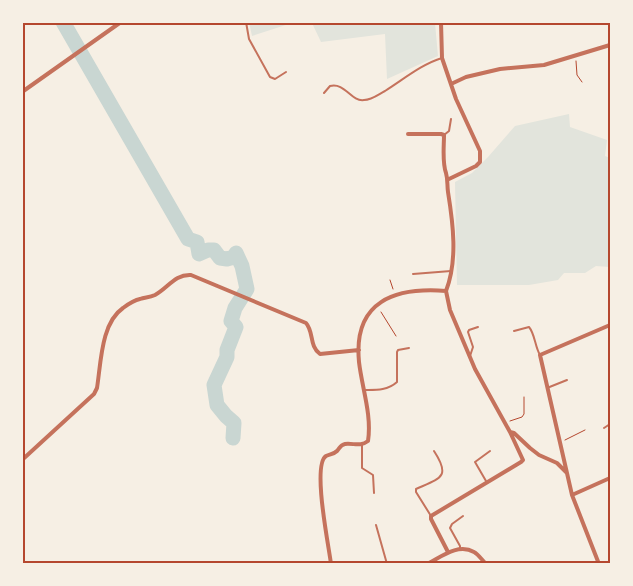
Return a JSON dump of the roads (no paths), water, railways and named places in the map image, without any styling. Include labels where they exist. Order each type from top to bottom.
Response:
[{"type":"street","points":[[22,92],[121,22]]},
{"type":"street","points":[[441,22],[442,58],[451,84],[480,151],[480,162],[476,166],[449,178]]},
{"type":"street","points":[[451,84],[466,77],[500,69],[544,65],[610,45]]},
{"type":"street","points":[[408,134],[444,135],[445,172],[449,178],[448,190],[453,223],[451,271],[446,291],[450,310],[470,356],[510,432],[522,460],[431,516],[430,519],[448,552]]},
{"type":"street","points":[[22,460],[94,394],[97,388],[106,334],[109,323],[114,315],[122,308],[141,298],[156,295],[180,276],[191,275],[306,323],[309,328],[312,344],[320,354],[359,350]]},
{"type":"street","points":[[331,564],[321,486],[322,461],[325,457],[334,454],[340,446],[345,444],[362,445],[368,441],[369,434],[359,350],[367,317],[376,305],[395,294],[423,290],[446,291]]},
{"type":"street","points":[[599,564],[572,495],[540,355],[610,325]]},
{"type":"street","points":[[510,432],[514,433],[538,455],[557,463],[567,473]]},
{"type":"street","points":[[572,495],[610,478]]},
{"type":"street","points":[[427,564],[448,552],[460,550],[473,551],[486,564]]},
{"type":"lane","points":[[246,22],[249,39],[270,77],[275,79],[286,72]]},
{"type":"lane","points":[[324,93],[330,86],[335,85],[340,86],[363,101],[370,99],[432,61],[442,58]]},
{"type":"lane","points":[[444,135],[449,131],[451,119]]},
{"type":"lane","points":[[412,274],[451,271]]},
{"type":"lane","points":[[470,356],[473,347],[468,332],[478,327]]},
{"type":"lane","points":[[514,331],[528,327],[531,330],[536,349],[540,355]]},
{"type":"lane","points":[[363,390],[380,390],[392,387],[397,382],[397,352],[398,350],[409,348]]},
{"type":"lane","points":[[547,388],[566,380]]},
{"type":"lane","points":[[604,428],[610,424]]},
{"type":"lane","points":[[362,445],[362,468],[373,475],[374,493]]},
{"type":"lane","points":[[431,516],[416,489],[438,479],[443,473],[443,465],[434,451]]},
{"type":"lane","points":[[487,483],[475,462],[490,451]]},
{"type":"lane","points":[[460,550],[460,546],[450,528],[452,524],[463,516]]},
{"type":"lane","points":[[376,525],[387,564]]},
{"type":"waterway","points":[[63,22],[188,239],[197,242],[199,254],[208,250],[214,250],[220,258],[227,259],[234,257],[236,253],[242,266],[247,289],[235,308],[231,321],[236,327],[227,350],[227,357],[214,385],[217,405],[234,423],[233,438]]}]
